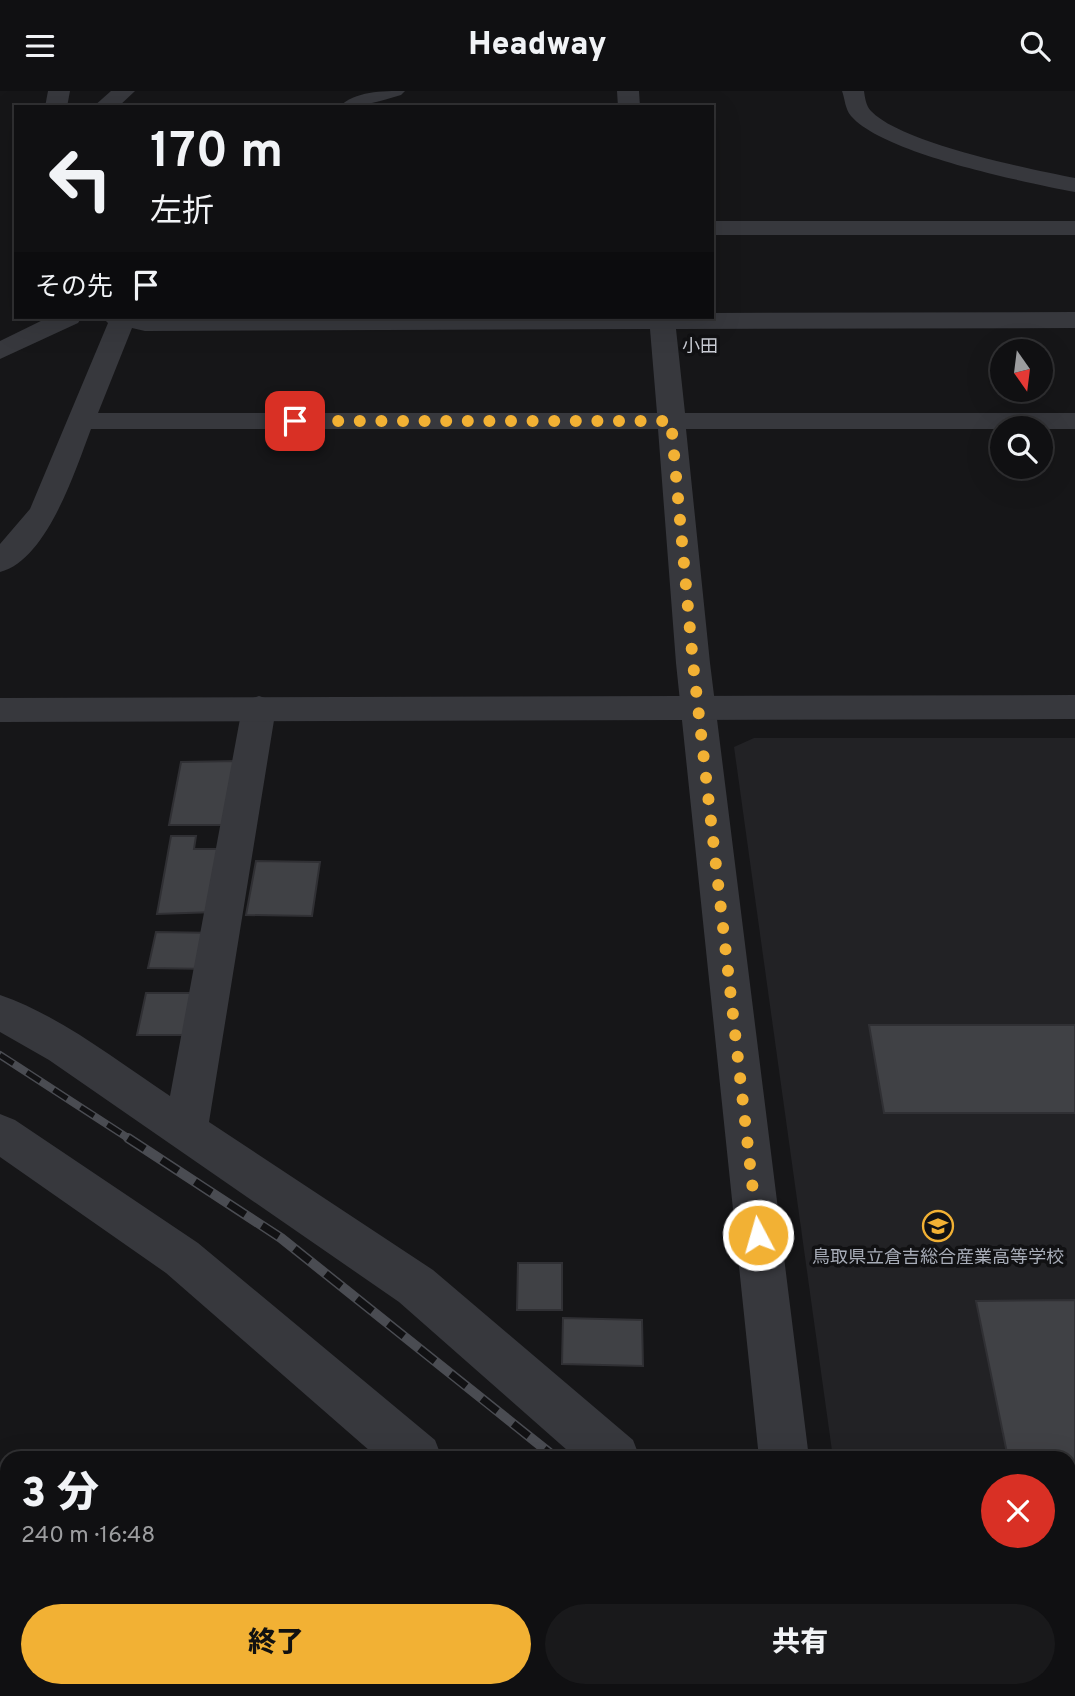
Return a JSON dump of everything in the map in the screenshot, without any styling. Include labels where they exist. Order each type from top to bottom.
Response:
[{"type":"street","points":[[106,105],[124,91]]},
{"type":"street","points":[[353,105],[363,98],[394,91]]},
{"type":"street","points":[[853,91],[859,112],[877,126],[973,162],[1075,185]]},
{"type":"street","points":[[714,228],[1075,228]]},
{"type":"street","points":[[0,351],[65,319]]},
{"type":"street","points":[[0,562],[25,537],[45,510],[122,319]]},
{"type":"street","points":[[127,319],[145,323],[662,319],[1075,320]]},
{"type":"street","points":[[662,319],[698,708],[782,1451]]},
{"type":"street","points":[[80,421],[1075,421]]},
{"type":"street","points":[[0,711],[1075,707]]},
{"type":"street","points":[[186,1130],[259,708]]},
{"type":"street","points":[[0,1012],[64,1048],[416,1286],[607,1451]]},
{"type":"street","points":[[0,1133],[182,1258],[409,1451]]},
{"type":"shaded area","name":"鳥取県立倉吉総合産業高等学校","points":[[754,738],[1075,738],[1075,1451],[832,1451],[734,747]]},
{"type":"building","points":[[237,761],[226,825],[169,825],[181,762]]},
{"type":"building","points":[[171,836],[196,836],[194,849],[226,849],[216,912],[157,914]]},
{"type":"building","points":[[256,861],[320,862],[312,916],[246,915]]},
{"type":"building","points":[[156,932],[218,933],[211,969],[148,968]]},
{"type":"building","points":[[146,993],[206,993],[199,1035],[137,1035]]},
{"type":"building","points":[[869,1025],[1075,1025],[1075,1113],[884,1113]]},
{"type":"building","points":[[518,1263],[562,1263],[562,1310],[517,1310]]},
{"type":"building","points":[[1075,1300],[1075,1451],[1007,1451],[976,1301]]},
{"type":"building","points":[[563,1318],[642,1320],[643,1366],[562,1364]]},
{"type":"railway","points":[[0,1055],[131,1140]]},
{"type":"railway","points":[[128,1138],[281,1238],[547,1451]]},
{"type":"place","name":"鳥取県立倉吉総合産業高等学校","points":[[938,1226]]},
{"type":"district","name":"小田","points":[[700,346]]},
{"type":"route","points":[[295,421],[671,421],[693,663],[758,1235]]}]
